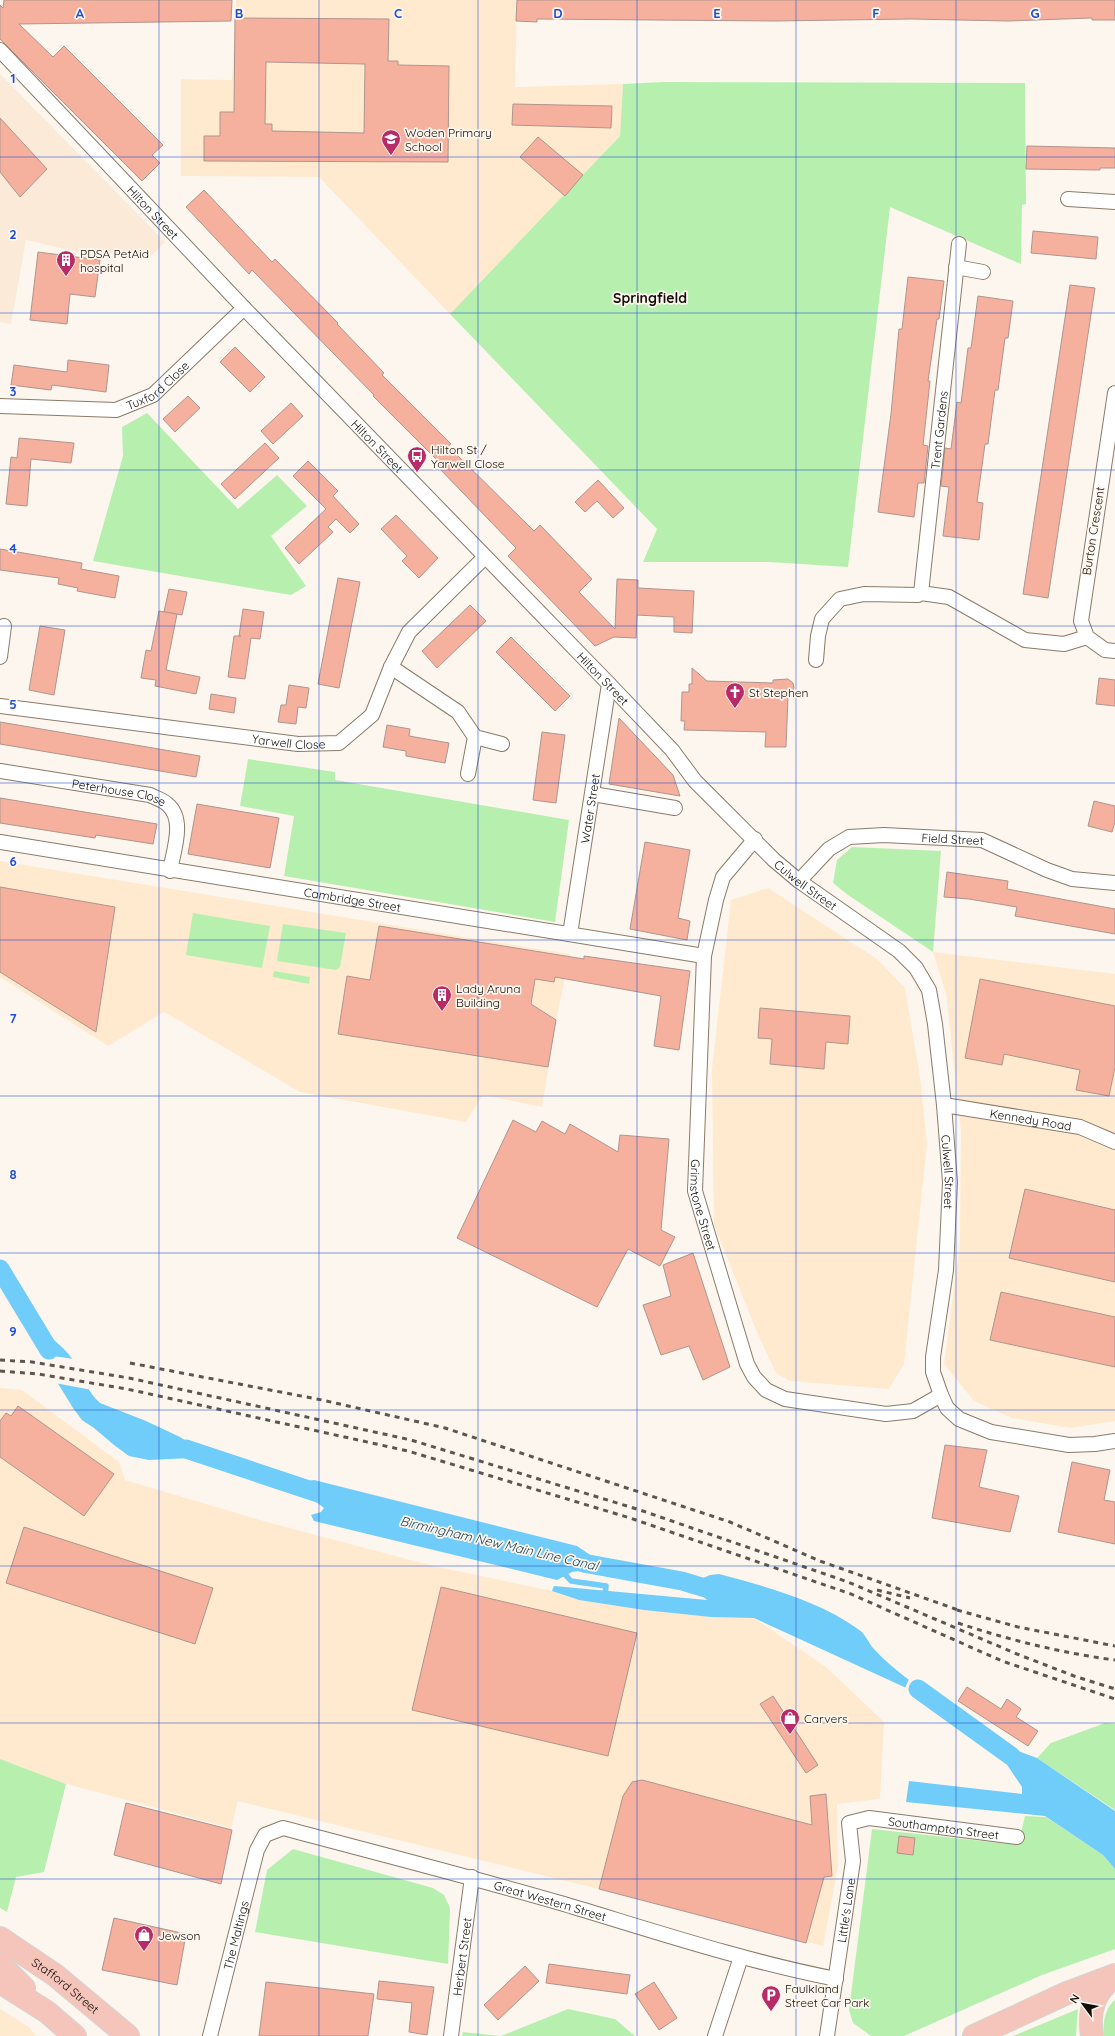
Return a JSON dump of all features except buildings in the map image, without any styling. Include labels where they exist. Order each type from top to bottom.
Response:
[{"type":"highway","name":"Stafford Street","points":[[0,1938],[55,1975],[128,2036]]},
{"type":"highway","points":[[0,1964],[48,2012],[75,2036]]},
{"type":"highway","points":[[974,2036],[1067,1993],[1115,1976]]},
{"type":"highway","points":[[1092,2036],[1090,2020],[1095,2001],[1103,1985],[1115,1976]]},
{"type":"highway","points":[[0,1982],[48,2012]]},
{"type":"street","name":"Hilton Street","points":[[0,50],[244,308],[672,750],[695,780],[755,839]]},
{"type":"street","points":[[1068,199],[1115,202]]},
{"type":"street","name":"Trent Gardens","points":[[921,593],[959,244]]},
{"type":"street","points":[[956,267],[983,272]]},
{"type":"street","name":"Tuxford Close","points":[[0,406],[116,410],[153,395],[244,308]]},
{"type":"street","name":"Burton Crescent","points":[[1087,637],[1081,621],[1083,596],[1115,393]]},
{"type":"street","name":"Yarwell Close","points":[[0,706],[298,744],[339,743],[372,715],[391,667],[409,632],[485,557]]},
{"type":"street","points":[[816,660],[818,636],[822,619],[840,599],[864,594],[918,595],[921,593],[949,597],[1025,640],[1064,644],[1087,637],[1105,650],[1115,651]]},
{"type":"street","points":[[0,657],[4,626]]},
{"type":"street","points":[[391,667],[458,712],[475,737],[502,744]]},
{"type":"street","name":"Water Street","points":[[570,934],[609,684]]},
{"type":"street","points":[[468,774],[475,737]]},
{"type":"street","name":"Peterhouse Close","points":[[0,771],[150,795],[168,804],[176,817],[177,830],[170,871]]},
{"type":"street","points":[[593,794],[675,808]]},
{"type":"street","name":"Field Street","points":[[799,881],[829,849],[849,837],[884,835],[982,840],[1047,870],[1072,879],[1115,884]]},
{"type":"street","name":"Culwell Street","points":[[755,839],[774,860],[799,881],[899,951],[916,968],[929,990],[944,1105],[950,1182],[946,1270],[933,1357],[933,1372],[940,1395],[947,1408],[958,1419],[991,1432],[1069,1445],[1115,1441]]},
{"type":"street","name":"Grimstone Street","points":[[755,839],[723,877],[716,900],[704,956],[695,1191],[751,1370],[766,1390],[786,1399],[886,1414],[913,1411],[940,1395]]},
{"type":"street","name":"Cambridge Street","points":[[0,842],[170,871],[704,956]]},
{"type":"street","name":"Kennedy Road","points":[[944,1105],[1080,1127],[1115,1142]]},
{"type":"street","name":"Southampton Street","points":[[869,1818],[1017,1838]]},
{"type":"street","name":"Little's Lane","points":[[827,2036],[853,1861],[849,1824],[869,1818]]},
{"type":"street","name":"Great Western Street","points":[[265,1835],[283,1828],[472,1877],[741,1957],[800,1972],[836,1979]]},
{"type":"street","name":"The Maltings","points":[[210,2036],[257,1850],[265,1835]]},
{"type":"street","name":"Herbert Street","points":[[451,2036],[472,1877]]},
{"type":"street","points":[[715,2036],[741,1957]]},
{"type":"street","points":[[830,2019],[837,2036]]},
{"type":"shaded area","name":"Woden Primary School","points":[[236,0],[517,0],[515,87],[623,84],[620,136],[450,314],[319,177],[181,176],[181,79],[232,80]]},
{"type":"shaded area","points":[[0,74],[165,242],[149,258],[104,252],[78,252],[26,240],[11,324],[0,322]]},
{"type":"shaded area","points":[[0,861],[570,954],[556,1020],[542,1107],[483,1095],[466,1122],[300,1092],[164,1012],[108,1046],[0,977]]},
{"type":"shaded area","points":[[768,888],[877,959],[905,988],[920,1077],[927,1144],[904,1364],[889,1389],[790,1381],[776,1373],[756,1330],[714,1224],[712,1069],[731,900]]},
{"type":"shaded area","points":[[933,952],[1115,974],[1115,1421],[1071,1428],[1012,1418],[974,1401],[944,1364],[960,1242],[961,1131],[946,994]]},
{"type":"shaded area","points":[[0,1388],[22,1390],[119,1462],[125,1480],[267,1522],[429,1565],[552,1591],[579,1600],[644,1610],[711,1617],[754,1618],[826,1667],[884,1722],[880,1799],[837,1804],[838,1867],[823,1946],[599,1889],[238,1801],[231,1828],[63,1783],[0,1759]]},
{"type":"shaded area","points":[[0,2009],[29,2027],[36,2036],[0,2036]]},
{"type":"green space","points":[[663,82],[1025,83],[1026,204],[1022,205],[1021,264],[890,207],[848,567],[769,562],[643,562],[657,529],[450,314],[620,136],[623,84]]},
{"type":"green space","points":[[147,413],[238,509],[277,475],[307,506],[271,536],[306,586],[291,595],[93,561],[123,456],[122,427]]},
{"type":"green space","points":[[248,759],[335,772],[335,780],[569,820],[555,922],[284,876],[294,816],[240,806]]},
{"type":"green space","points":[[852,847],[941,851],[933,952],[848,895],[833,883],[837,860]]},
{"type":"green space","points":[[193,913],[270,926],[262,968],[186,955]]},
{"type":"green space","points":[[283,924],[346,933],[340,967],[336,970],[277,961]]},
{"type":"green space","points":[[274,971],[310,977],[309,984],[273,977]]},
{"type":"green space","points":[[1105,1723],[1115,1724],[1115,1810],[1037,1758],[1051,1743]]},
{"type":"green space","points":[[0,1759],[66,1784],[44,1872],[16,1877],[7,1912],[0,1908]]},
{"type":"green space","points":[[1025,1816],[1046,1817],[1103,1855],[1115,1869],[1115,1949],[1042,1975],[904,2036],[871,2036],[853,2023],[849,2010],[872,1829],[1018,1845]]},
{"type":"green space","points":[[293,1849],[433,1888],[444,1895],[450,1908],[448,1964],[255,1932],[267,1870]]},
{"type":"green space","points":[[1115,2000],[1115,2036],[1104,2036],[1103,2027],[1105,2016],[1109,2007]]},
{"type":"green space","points":[[568,2009],[615,2019],[635,2036],[501,2036]]},
{"type":"green space","points":[[1078,2009],[1076,2036],[1013,2036]]},
{"type":"green space","points":[[463,2032],[500,2036],[462,2036]]},
{"type":"water","points":[[36,1328],[54,1340],[69,1354],[90,1391],[100,1403],[146,1421],[180,1437],[211,1457],[149,1460],[129,1456],[114,1445],[82,1420],[73,1408],[43,1359]]},
{"type":"water","points":[[314,1480],[577,1546],[608,1567],[572,1572],[557,1580],[314,1521],[311,1515],[321,1512],[324,1508],[293,1484]]},
{"type":"water","points":[[719,1574],[809,1602],[842,1619],[865,1635],[873,1648],[888,1663],[939,1703],[754,1618],[711,1617],[644,1610],[579,1600],[552,1591],[554,1586],[707,1600],[690,1584],[710,1575]]},
{"type":"water","points":[[991,1741],[1037,1758],[1115,1811],[1115,1869],[1103,1855],[1045,1816],[906,1802],[909,1781],[1022,1794],[1022,1787]]},
{"type":"pier","points":[[39,1354],[74,1359],[92,1390],[55,1383]]},
{"type":"pier","points":[[910,1677],[919,1685],[916,1695],[904,1690]]},
{"type":"waterway","name":"Birmingham New Main Line Canal","points":[[0,1269],[49,1350]]},
{"type":"waterway","name":"Birmingham New Main Line Canal","points":[[186,1449],[318,1493]]},
{"type":"waterway","name":"Birmingham New Main Line Canal","points":[[583,1563],[682,1581],[715,1591]]},
{"type":"waterway","points":[[561,1570],[571,1581],[606,1586],[605,1595],[608,1596]]},
{"type":"waterway","name":"Birmingham New Main Line Canal","points":[[918,1689],[1011,1756]]},
{"type":"railway","points":[[0,1360],[32,1362],[129,1378],[411,1440],[640,1510],[848,1582],[1017,1654],[1074,1676],[1115,1689]]},
{"type":"railway","points":[[130,1363],[322,1400],[445,1428],[730,1522],[820,1561],[961,1611]]},
{"type":"railway","points":[[0,1371],[38,1374],[127,1389],[408,1451],[630,1518],[851,1594],[1002,1661],[1115,1699]]},
{"type":"railway","points":[[877,1590],[910,1598]]},
{"type":"railway","points":[[957,1610],[1018,1627],[1115,1646]]},
{"type":"railway","points":[[958,1623],[1036,1645],[1075,1654],[1115,1660]]},
{"type":"place","name":"Woden Primary School","points":[[391,156]]},
{"type":"place","name":"PDSA PetAid hospital","points":[[66,277]]},
{"type":"place","name":"Hilton St / Yarwell Close","points":[[417,473]]},
{"type":"place","name":"St Stephen","points":[[735,709]]},
{"type":"place","name":"Lady Aruna Building","points":[[442,1012]]},
{"type":"place","name":"Carvers","points":[[790,1735]]},
{"type":"place","name":"Jewson","points":[[144,1952]]},
{"type":"place","name":"Faulkland Street Car Park","points":[[771,2012]]},
{"type":"district","name":"Springfield","points":[[650,298]]}]
